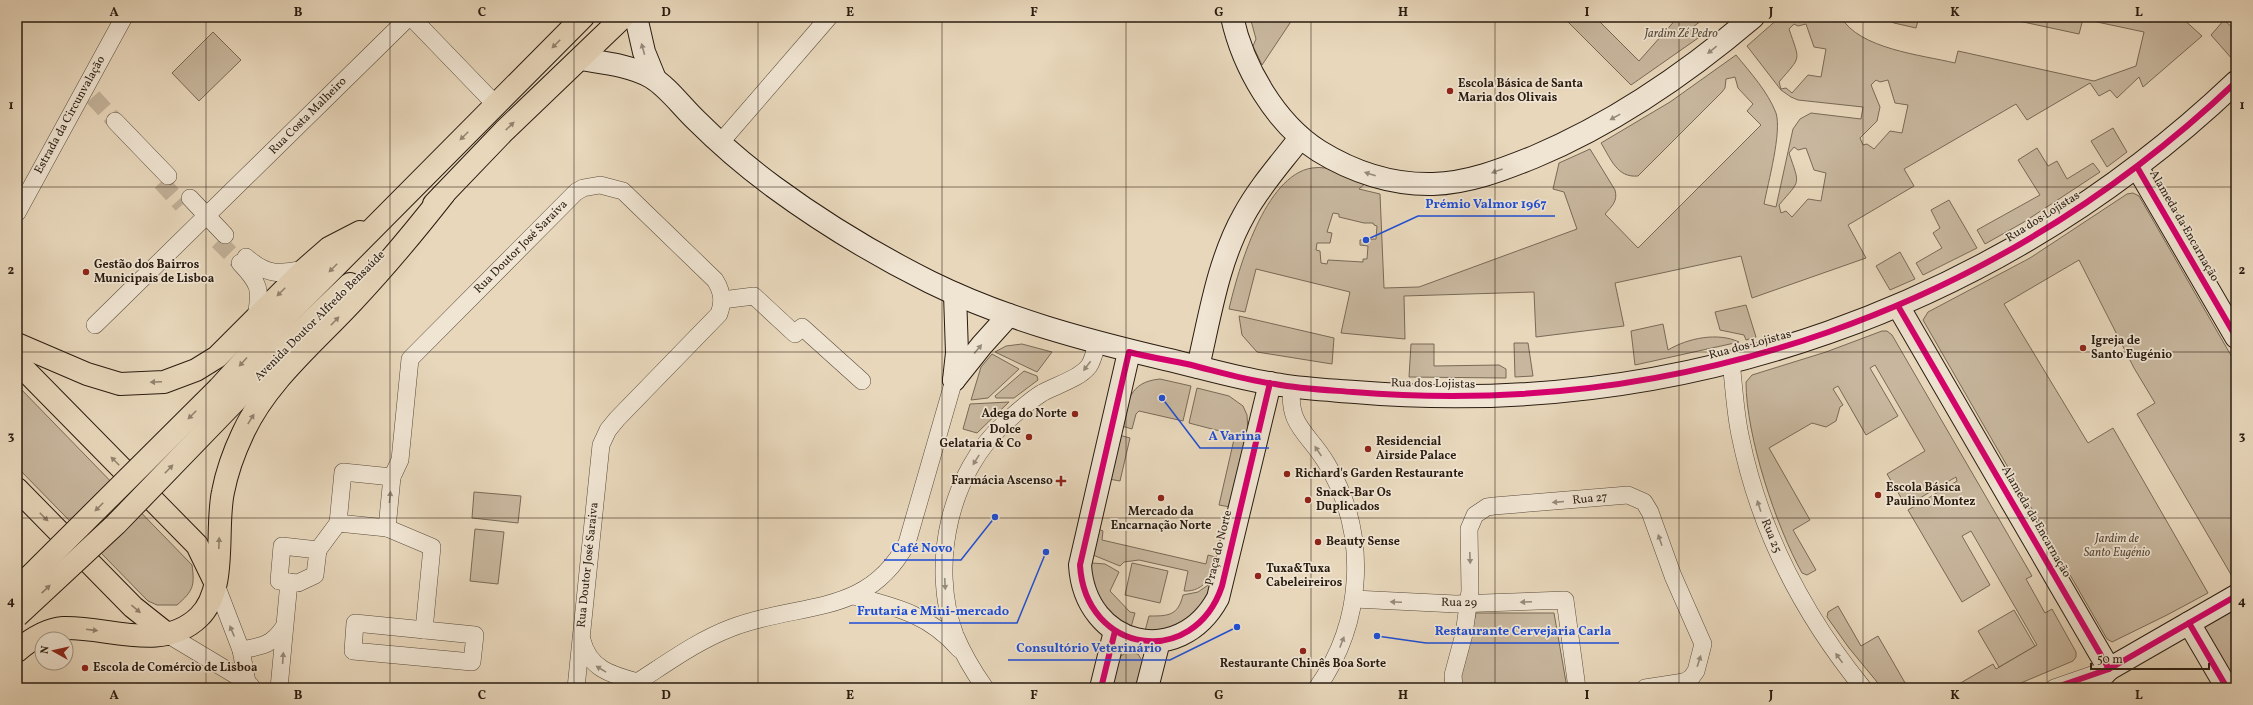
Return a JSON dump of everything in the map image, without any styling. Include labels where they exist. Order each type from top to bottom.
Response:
[{"type":"highway","name":"Avenida Doutor Alfredo Bensaúde","points":[[17,616],[116,524],[227,395],[274,328],[583,17]]},
{"type":"highway","name":"Avenida Doutor Alfredo Bensaúde","points":[[17,589],[227,395],[295,337],[444,194],[504,131],[623,17]]},
{"type":"highway","points":[[17,651],[33,638],[62,628],[129,635],[167,634],[184,628],[199,617],[209,602],[216,582],[222,492],[232,457],[249,420],[280,379],[398,251],[444,194]]},
{"type":"highway","points":[[17,344],[87,374],[120,384],[164,382],[196,370],[217,357],[305,269],[329,248],[380,221]]},
{"type":"highway","points":[[17,362],[197,544],[216,582]]},
{"type":"highway","points":[[17,489],[133,607],[167,634]]},
{"type":"street","name":"Estrada da Circunvalação","points":[[17,213],[86,98],[124,17]]},
{"type":"street","name":"Rua Costa Malheiro","points":[[95,325],[410,17],[496,104]]},
{"type":"street","points":[[636,17],[644,52],[655,79]]},
{"type":"street","points":[[720,143],[829,17]]},
{"type":"street","points":[[1232,17],[1240,45],[1260,86],[1300,138],[1349,168],[1387,180],[1433,184],[1466,180],[1487,174],[1564,144],[1632,108],[1653,95],[1753,17]]},
{"type":"street","points":[[580,59],[629,68],[655,79]]},
{"type":"street","name":"Rua dos Lojistas","points":[[655,79],[720,143],[772,185],[871,251],[955,294],[1009,315],[1097,343],[1129,352],[1270,384],[1292,387],[1427,396],[1524,395],[1637,382],[1731,362],[1792,346],[1898,306],[1962,276],[2016,247],[2059,221],[2137,167],[2183,130],[2236,82]]},
{"type":"street","points":[[112,125],[164,179]]},
{"type":"street","points":[[1198,367],[1223,264],[1234,236],[1253,200],[1300,138]]},
{"type":"street","name":"Alameda da Encarnação","points":[[2137,167],[2236,337]]},
{"type":"street","name":"Rua Doutor José Saraiva","points":[[387,528],[392,477],[400,460],[410,359],[569,197],[580,190],[592,186],[609,186],[630,197],[715,280],[719,286],[722,300],[719,314],[715,320],[617,419],[605,436],[600,456],[576,688]]},
{"type":"street","points":[[186,201],[222,238]]},
{"type":"street","points":[[256,317],[259,301],[258,284],[243,260],[276,274],[305,269]]},
{"type":"street","points":[[633,685],[686,651],[731,628],[763,617],[846,600],[887,574],[898,560],[908,543],[954,380],[957,339],[955,294]]},
{"type":"street","points":[[722,300],[754,296],[795,334],[802,327],[862,381]]},
{"type":"street","name":"Alameda da Encarnação","points":[[1898,306],[2109,669]]},
{"type":"street","points":[[954,380],[978,349],[1009,315]]},
{"type":"street","points":[[985,688],[965,657],[955,634],[949,612],[944,566],[950,521],[962,485],[977,458],[1005,422],[1041,394],[1084,371],[1089,366],[1097,343]]},
{"type":"street","name":"Praça do Norte","points":[[1129,352],[1080,565],[1081,579],[1089,604],[1099,618],[1115,630],[1142,640],[1159,641],[1181,635],[1193,629],[1212,610],[1218,598],[1270,384]]},
{"type":"street","name":"Rua 25","points":[[1731,362],[1736,408],[1747,466],[1772,541],[1795,588],[1817,627],[1863,688]]},
{"type":"street","points":[[1292,387],[1290,400],[1292,413],[1327,463],[1346,504],[1355,549],[1356,571],[1354,599],[1344,638],[1335,659],[1317,688]]},
{"type":"street","points":[[318,550],[282,546],[279,581],[298,583],[315,575],[318,550],[338,523],[343,472],[392,477]]},
{"type":"street","name":"Rua 27","points":[[1454,688],[1453,674],[1464,634],[1468,604],[1470,572],[1469,529],[1472,520],[1481,510],[1494,506],[1622,496],[1639,499],[1650,512],[1673,575],[1703,644],[1696,671],[1691,678],[1684,682],[1644,688]]},
{"type":"street","points":[[338,523],[387,528],[432,547],[424,630]]},
{"type":"street","points":[[216,582],[241,650],[250,685]]},
{"type":"street","points":[[279,688],[283,662],[288,582]]},
{"type":"street","points":[[854,596],[907,611],[918,616],[942,632],[965,657]]},
{"type":"street","points":[[2054,688],[2109,669],[2236,596]]},
{"type":"street","name":"Rua 29","points":[[1354,599],[1468,604],[1565,600],[1577,688]]},
{"type":"street","points":[[355,623],[424,630],[474,635],[472,662],[353,651],[355,623]]},
{"type":"street","points":[[2189,623],[2227,688]]},
{"type":"street","points":[[241,650],[266,645],[276,639],[284,627]]},
{"type":"street","points":[[1102,688],[1115,630]]},
{"type":"street","points":[[167,634],[250,685]]},
{"type":"street","name":"Rua Doutor José Saraiva","points":[[581,635],[588,657],[597,667],[633,685]]},
{"type":"street","points":[[1148,688],[1159,641]]},
{"type":"street","points":[[2092,688],[2109,669]]},
{"type":"green space","points":[[1250,17],[1294,17],[1262,65],[1253,46],[1256,39]]},
{"type":"green space","name":"Jardim Zé Pedro","points":[[1563,17],[1595,17],[1639,61],[1678,17],[1706,17],[1693,27],[1701,36],[1631,85]]},
{"type":"green space","points":[[1780,17],[1841,17],[1850,28],[1862,37],[1876,44],[1892,49],[1955,63],[1958,51],[2094,81],[2136,66],[2144,32],[2083,19],[2079,34],[2000,17],[2181,17],[2202,36],[2143,87],[2139,77],[2117,98],[2110,90],[2099,96],[2090,83],[2027,120],[2016,104],[1904,169],[1914,186],[1848,225],[1866,258],[1752,298],[1741,256],[1615,283],[1624,326],[1536,337],[1534,292],[1404,296],[1405,339],[1341,333],[1350,292],[1256,269],[1245,312],[1229,309],[1247,249],[1256,226],[1267,205],[1280,188],[1295,174],[1312,168],[1319,167],[1333,169],[1368,181],[1359,189],[1380,194],[1384,288],[1419,287],[1577,229],[1564,192],[1553,189],[1559,163],[1590,149],[1616,194],[1612,206],[1605,214],[1638,248],[1761,125],[1747,111],[1753,104],[1738,88],[1735,77],[1726,79],[1725,88],[1722,92],[1638,176],[1631,176],[1620,171],[1615,166],[1601,143],[1670,102],[1736,55],[1764,90],[1776,113],[1776,145],[1764,204],[1776,207],[1793,129],[1800,119],[1811,113],[1861,119],[1863,107],[1798,100],[1791,97],[1781,90],[1747,46]],"holes":[[[1794,24],[1798,26],[1806,24],[1814,47],[1826,49],[1821,77],[1808,75],[1792,93],[1786,88],[1781,89],[1779,82],[1792,67],[1797,58],[1797,53],[1789,29]],[[1876,80],[1880,82],[1888,80],[1895,103],[1908,105],[1902,133],[1890,131],[1874,149],[1867,144],[1863,145],[1860,138],[1877,121],[1880,107],[1871,85]],[[1794,147],[1798,150],[1806,148],[1814,170],[1826,173],[1821,201],[1808,199],[1792,217],[1786,211],[1781,213],[1779,205],[1795,186],[1796,182],[1795,171],[1789,153]],[[1333,213],[1339,214],[1339,217],[1364,223],[1373,223],[1377,226],[1376,239],[1360,240],[1360,245],[1368,246],[1367,259],[1363,259],[1363,262],[1328,260],[1327,264],[1321,263],[1320,251],[1316,250],[1317,243],[1330,243],[1332,233],[1327,232]]]},
{"type":"green space","points":[[1881,17],[1919,17],[1916,28],[1894,23]]},
{"type":"green space","points":[[2224,20],[2236,31],[2236,57],[2233,60],[2211,35]]},
{"type":"green space","points":[[213,32],[241,60],[199,101],[172,73]]},
{"type":"green space","points":[[2113,128],[2127,152],[2107,167],[2091,141]]},
{"type":"green space","points":[[2037,148],[2048,166],[2057,161],[2067,179],[2093,163],[2100,172],[2024,222],[1985,244],[1977,230],[2040,195],[2018,160]]},
{"type":"green space","name":"Jardim de Santo Eugénio","points":[[2133,193],[2139,196],[2236,364],[2236,576],[2233,578],[2137,414],[2155,403],[2134,368],[2079,260],[2004,304],[2088,443],[2113,428],[2208,593],[2112,642],[2107,639],[1923,320],[1928,312],[2030,258],[2127,194]]},
{"type":"green space","points":[[1949,200],[1977,248],[1923,275],[1916,263],[1942,248],[1933,233],[1940,228],[1931,210]]},
{"type":"green space","points":[[1900,252],[1915,279],[1890,290],[1876,266]]},
{"type":"green space","points":[[1746,305],[1756,337],[1746,340],[1744,335],[1720,330],[1715,312]]},
{"type":"green space","points":[[1239,316],[1334,338],[1332,364],[1257,352],[1242,335]]},
{"type":"green space","points":[[1663,324],[1668,350],[1685,342],[1703,338],[1722,337],[1739,342],[1635,365],[1631,331]]},
{"type":"green space","points":[[1882,331],[1887,331],[1892,335],[2032,576],[2026,579],[2045,613],[2052,609],[2076,652],[2076,657],[2073,661],[2009,688],[1952,688],[1993,664],[1996,669],[2037,645],[1971,531],[1962,536],[1990,585],[1962,602],[1908,510],[1957,481],[1956,477],[1906,506],[1887,474],[1925,451],[1875,365],[1870,368],[1898,416],[1866,435],[1838,386],[1833,389],[1843,405],[1840,407],[1836,421],[1826,427],[1812,423],[1769,448],[1810,520],[1793,530],[1816,570],[1807,575],[1802,573],[1782,531],[1764,480],[1751,428],[1747,404],[1746,382],[1752,375],[1826,352]]},
{"type":"green space","points":[[1514,343],[1528,343],[1533,376],[1515,377]]},
{"type":"green space","points":[[1022,344],[1052,352],[1037,372],[995,352],[1006,346]]},
{"type":"green space","points":[[1411,344],[1434,344],[1434,366],[1499,365],[1506,369],[1506,378],[1409,377]]},
{"type":"green space","points":[[992,354],[1019,369],[988,398],[971,400],[981,367]]},
{"type":"green space","points":[[1024,371],[1037,376],[1038,380],[1014,398],[996,398],[995,396]]},
{"type":"green space","points":[[1160,379],[1191,386],[1183,421],[1139,411],[1136,414],[1132,429],[1122,426],[1128,401],[1136,389],[1142,384]]},
{"type":"green space","points":[[17,385],[192,565],[192,588],[187,596],[177,605],[157,605],[148,601],[17,467]]},
{"type":"green space","points":[[1197,388],[1229,396],[1243,406],[1247,415],[1248,432],[1230,507],[1219,505],[1235,435],[1189,423]]},
{"type":"green space","points":[[1009,402],[977,433],[963,429],[970,404]]},
{"type":"green space","points":[[1119,435],[1130,438],[1120,481],[1109,479]]},
{"type":"green space","points":[[474,492],[521,496],[518,523],[472,518]]},
{"type":"green space","points":[[475,529],[504,532],[498,584],[470,581]]},
{"type":"green space","points":[[1098,529],[1103,531],[1102,540],[1206,564],[1208,555],[1219,558],[1211,576],[1203,585],[1191,591],[1184,591],[1188,571],[1139,560],[1124,562],[1120,566],[1093,555]]},
{"type":"green space","points":[[1092,563],[1105,564],[1119,572],[1110,591],[1130,612],[1135,613],[1131,627],[1126,626],[1099,602],[1089,565]]},
{"type":"green space","points":[[1132,563],[1168,571],[1160,603],[1125,595]]},
{"type":"green space","points":[[1213,583],[1201,604],[1187,619],[1169,628],[1145,631],[1149,616],[1162,616],[1175,611],[1181,602],[1183,595],[1198,592]]},
{"type":"green space","points":[[2236,604],[2236,688],[2203,632],[2204,627]]},
{"type":"green space","points":[[1838,606],[1861,646],[1878,636],[1908,688],[1882,688],[1849,648],[1827,617],[1828,612]]},
{"type":"green space","points":[[2014,610],[2035,646],[1999,667],[1978,631]]},
{"type":"green space","points":[[1476,613],[1554,613],[1567,688],[1463,688],[1460,678]]},
{"type":"green space","points":[[1127,652],[1138,654],[1144,664],[1139,688],[1110,688],[1118,658]]},
{"type":"tunnel","points":[[93,97],[115,121]]},
{"type":"tunnel","points":[[161,182],[182,205]]},
{"type":"tunnel","points":[[218,241],[240,263]]},
{"type":"cycle path","points":[[1270,383],[1222,586],[1208,613],[1189,631],[1166,640],[1142,640],[1120,633],[1100,618],[1086,595],[1080,565],[1129,352],[1285,386],[1353,392],[1475,396],[1596,387],[1714,366],[1828,332],[1938,287],[2043,230],[2143,162],[2236,82]]},
{"type":"cycle path","points":[[2137,167],[2236,337]]},
{"type":"cycle path","points":[[1898,306],[2109,669]]},
{"type":"cycle path","points":[[2054,688],[2109,669],[2236,596]]},
{"type":"cycle path","points":[[2189,623],[2227,688]]},
{"type":"cycle path","points":[[1101,688],[1115,631]]},
{"type":"place","name":"Escola Básica de Santa Maria dos Olivais","points":[[1450,91]]},
{"type":"place","name":"Prémio Valmor 1967","points":[[1366,240]]},
{"type":"place","name":"Gestão dos Bairros Municipais de Lisboa","points":[[86,272]]},
{"type":"place","name":"Igreja de Santo Eugénio","points":[[2083,348]]},
{"type":"place","name":"A Varina","points":[[1162,398]]},
{"type":"place","name":"Adega do Norte","points":[[1075,414]]},
{"type":"place","name":"Dolce Gelataria & Co","points":[[1029,437]]},
{"type":"place","name":"Residencial Airside Palace","points":[[1368,449]]},
{"type":"place","name":"Richard's Garden Restaurante","points":[[1287,474]]},
{"type":"place","name":"Farmácia Ascenso","points":[[1061,481]]},
{"type":"place","name":"Escola Básica Paulino Montez","points":[[1878,495]]},
{"type":"place","name":"Mercado da Encarnação Norte","points":[[1161,498]]},
{"type":"place","name":"Snack-Bar Os Duplicados","points":[[1308,500]]},
{"type":"place","name":"Café Novo","points":[[995,517]]},
{"type":"place","name":"Beauty Sense","points":[[1318,542]]},
{"type":"place","name":"Frutaria e Mini-mercado","points":[[1046,552]]},
{"type":"place","name":"Tuxa&Tuxa Cabeleireiros","points":[[1258,576]]},
{"type":"place","name":"Consultório Veterinário","points":[[1237,627]]},
{"type":"place","name":"Restaurante Cervejaria Carla","points":[[1377,636]]},
{"type":"place","name":"Restaurante Chinês Boa Sorte","points":[[1303,651]]},
{"type":"place","name":"Escola de Comércio de Lisboa","points":[[85,668]]}]
